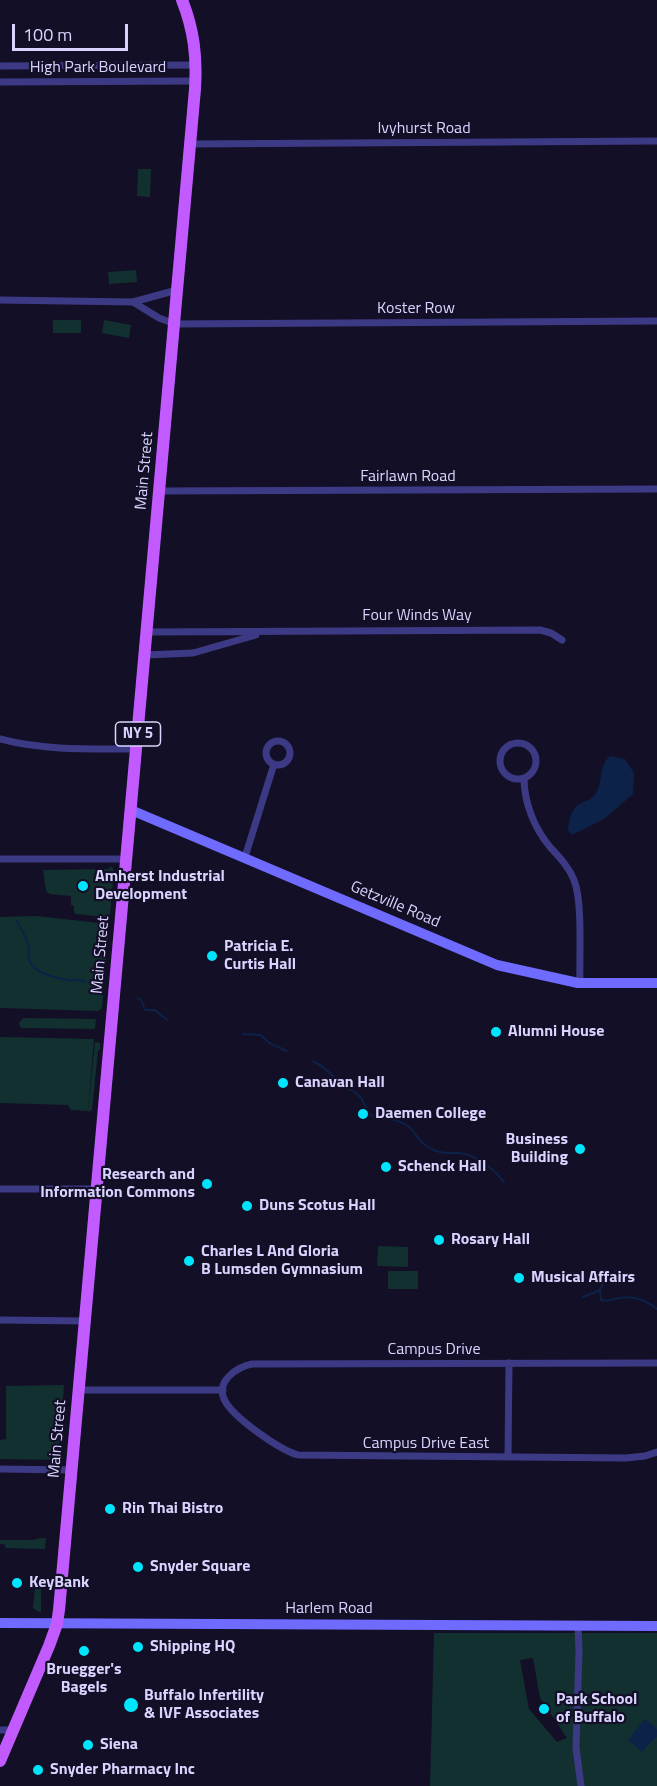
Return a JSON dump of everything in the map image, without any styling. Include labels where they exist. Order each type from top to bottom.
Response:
[{"type":"main road","name":"Main Street","points":[[0,1761],[57,1624],[98,1189],[196,81],[197,65],[192,27],[182,0]]},
{"type":"main road","name":"Getzville Road","points":[[131,810],[497,965],[580,983],[657,983]]},
{"type":"main road","name":"Harlem Road","points":[[0,1623],[657,1626]]},
{"type":"street","name":"High Park Boulevard","points":[[0,66],[197,65]]},
{"type":"street","points":[[99,66],[99,82]]},
{"type":"street","name":"High Park Boulevard","points":[[0,82],[196,81]]},
{"type":"street","name":"Ivyhurst Road","points":[[191,144],[657,141]]},
{"type":"street","points":[[0,300],[134,302],[177,290]]},
{"type":"street","points":[[134,302],[156,317],[175,324]]},
{"type":"street","name":"Koster Row","points":[[175,324],[657,321]]},
{"type":"street","name":"Fairlawn Road","points":[[159,491],[657,489]]},
{"type":"street","name":"Four Winds Way","points":[[147,632],[540,630],[551,633],[562,640]]},
{"type":"street","name":"Four Winds Way","points":[[145,655],[194,653],[270,631]]},
{"type":"street","points":[[0,739],[24,746],[50,749],[136,749]]},
{"type":"street","points":[[514,743],[527,744],[535,753],[536,765],[524,778],[512,778],[503,771],[501,765],[501,754],[504,749],[514,743]]},
{"type":"street","points":[[245,857],[274,764]]},
{"type":"street","points":[[524,778],[524,793],[539,831],[570,870],[575,882],[578,903],[580,983]]},
{"type":"street","points":[[0,859],[127,859]]},
{"type":"street","points":[[0,1189],[98,1189]]},
{"type":"street","points":[[0,1320],[86,1321]]},
{"type":"street","points":[[508,1457],[509,1363]]},
{"type":"street","name":"Campus Drive","points":[[223,1390],[228,1377],[236,1369],[252,1364],[657,1363]]},
{"type":"street","points":[[79,1390],[223,1390]]},
{"type":"street","name":"Campus Drive East","points":[[223,1390],[225,1400],[241,1418],[281,1449],[298,1455],[635,1458],[657,1452]]},
{"type":"street","points":[[0,1469],[72,1470]]},
{"type":"street","points":[[578,1625],[576,1748],[581,1786]]},
{"type":"street","points":[[0,1730],[13,1730]]},
{"type":"green space","points":[[138,169],[151,169],[150,197],[137,196]]},
{"type":"green space","points":[[136,270],[137,282],[109,284],[108,272]]},
{"type":"green space","points":[[53,320],[81,320],[81,333],[53,333]]},
{"type":"green space","points":[[104,320],[131,325],[129,338],[102,333]]},
{"type":"green space","points":[[111,866],[114,870],[110,915],[105,917],[76,914],[74,906],[71,905],[71,896],[50,894],[46,891],[43,870],[109,869]]},
{"type":"green space","points":[[36,916],[109,924],[102,1008],[98,1011],[0,1008],[0,917]]},
{"type":"green space","points":[[23,1018],[96,1019],[95,1029],[23,1028],[19,1023]]},
{"type":"green space","points":[[0,1037],[94,1039],[88,1111],[71,1110],[68,1105],[0,1103]]},
{"type":"green space","points":[[95,1042],[100,1043],[100,1049],[92,1110],[88,1112]]},
{"type":"green space","points":[[378,1246],[408,1247],[408,1267],[377,1266]]},
{"type":"green space","points":[[388,1271],[418,1271],[418,1289],[388,1289]]},
{"type":"green space","points":[[64,1385],[58,1460],[0,1459],[0,1440],[6,1439],[6,1386]]},
{"type":"green space","points":[[46,1538],[45,1549],[6,1548],[4,1544],[0,1544],[0,1540]]},
{"type":"green space","points":[[36,1576],[38,1580],[41,1580],[41,1611],[39,1612],[33,1608]]},
{"type":"green space","name":"Park School of Buffalo","points":[[434,1633],[657,1633],[657,1786],[430,1786]],"holes":[[[533,1658],[540,1698],[567,1738],[557,1742],[529,1709],[520,1660]]]},
{"type":"water","points":[[610,756],[625,759],[634,773],[633,794],[604,819],[572,835],[568,830],[573,811],[597,791],[604,764]]},
{"type":"water","points":[[645,1719],[657,1729],[657,1736],[642,1752],[628,1740]]},
{"type":"waterway","points":[[17,921],[28,944],[29,958],[33,966],[52,976],[86,982]]},
{"type":"waterway","points":[[138,998],[145,1010],[155,1010],[167,1020]]},
{"type":"waterway","points":[[243,1034],[261,1035],[269,1043],[287,1051]]},
{"type":"waterway","points":[[312,1061],[357,1094],[371,1115],[404,1123],[420,1141],[433,1150],[465,1154],[478,1159],[490,1167],[504,1182]]},
{"type":"waterway","points":[[600,1290],[604,1281],[619,1269]]},
{"type":"waterway","points":[[583,1297],[600,1290],[601,1300],[635,1298],[657,1309]]},
{"type":"place","name":"Amherst Industrial Development","points":[[83,886]]},
{"type":"place","name":"Patricia E. Curtis Hall","points":[[212,956]]},
{"type":"place","name":"Alumni House","points":[[496,1032]]},
{"type":"place","name":"Canavan Hall","points":[[283,1083]]},
{"type":"place","name":"Daemen College","points":[[363,1114]]},
{"type":"place","name":"Business Building","points":[[580,1149]]},
{"type":"place","name":"Schenck Hall","points":[[386,1167]]},
{"type":"place","name":"Research and Information Commons","points":[[207,1184]]},
{"type":"place","name":"Duns Scotus Hall","points":[[247,1206]]},
{"type":"place","name":"Rosary Hall","points":[[439,1240]]},
{"type":"place","name":"Charles L And Gloria B Lumsden Gymnasium","points":[[189,1261]]},
{"type":"place","name":"Musical Affairs","points":[[519,1278]]},
{"type":"place","name":"Rin Thai Bistro","points":[[110,1509]]},
{"type":"place","name":"Snyder Square","points":[[138,1567]]},
{"type":"place","name":"KeyBank","points":[[17,1583]]},
{"type":"place","name":"Shipping HQ","points":[[138,1647]]},
{"type":"place","name":"Bruegger's Bagels","points":[[84,1651]]},
{"type":"place","name":"Buffalo Infertility & IVF Associates","points":[[131,1705]]},
{"type":"place","name":"Park School of Buffalo","points":[[544,1709]]},
{"type":"place","name":"Siena","points":[[88,1745]]},
{"type":"place","name":"Snyder Pharmacy Inc","points":[[38,1770]]}]
